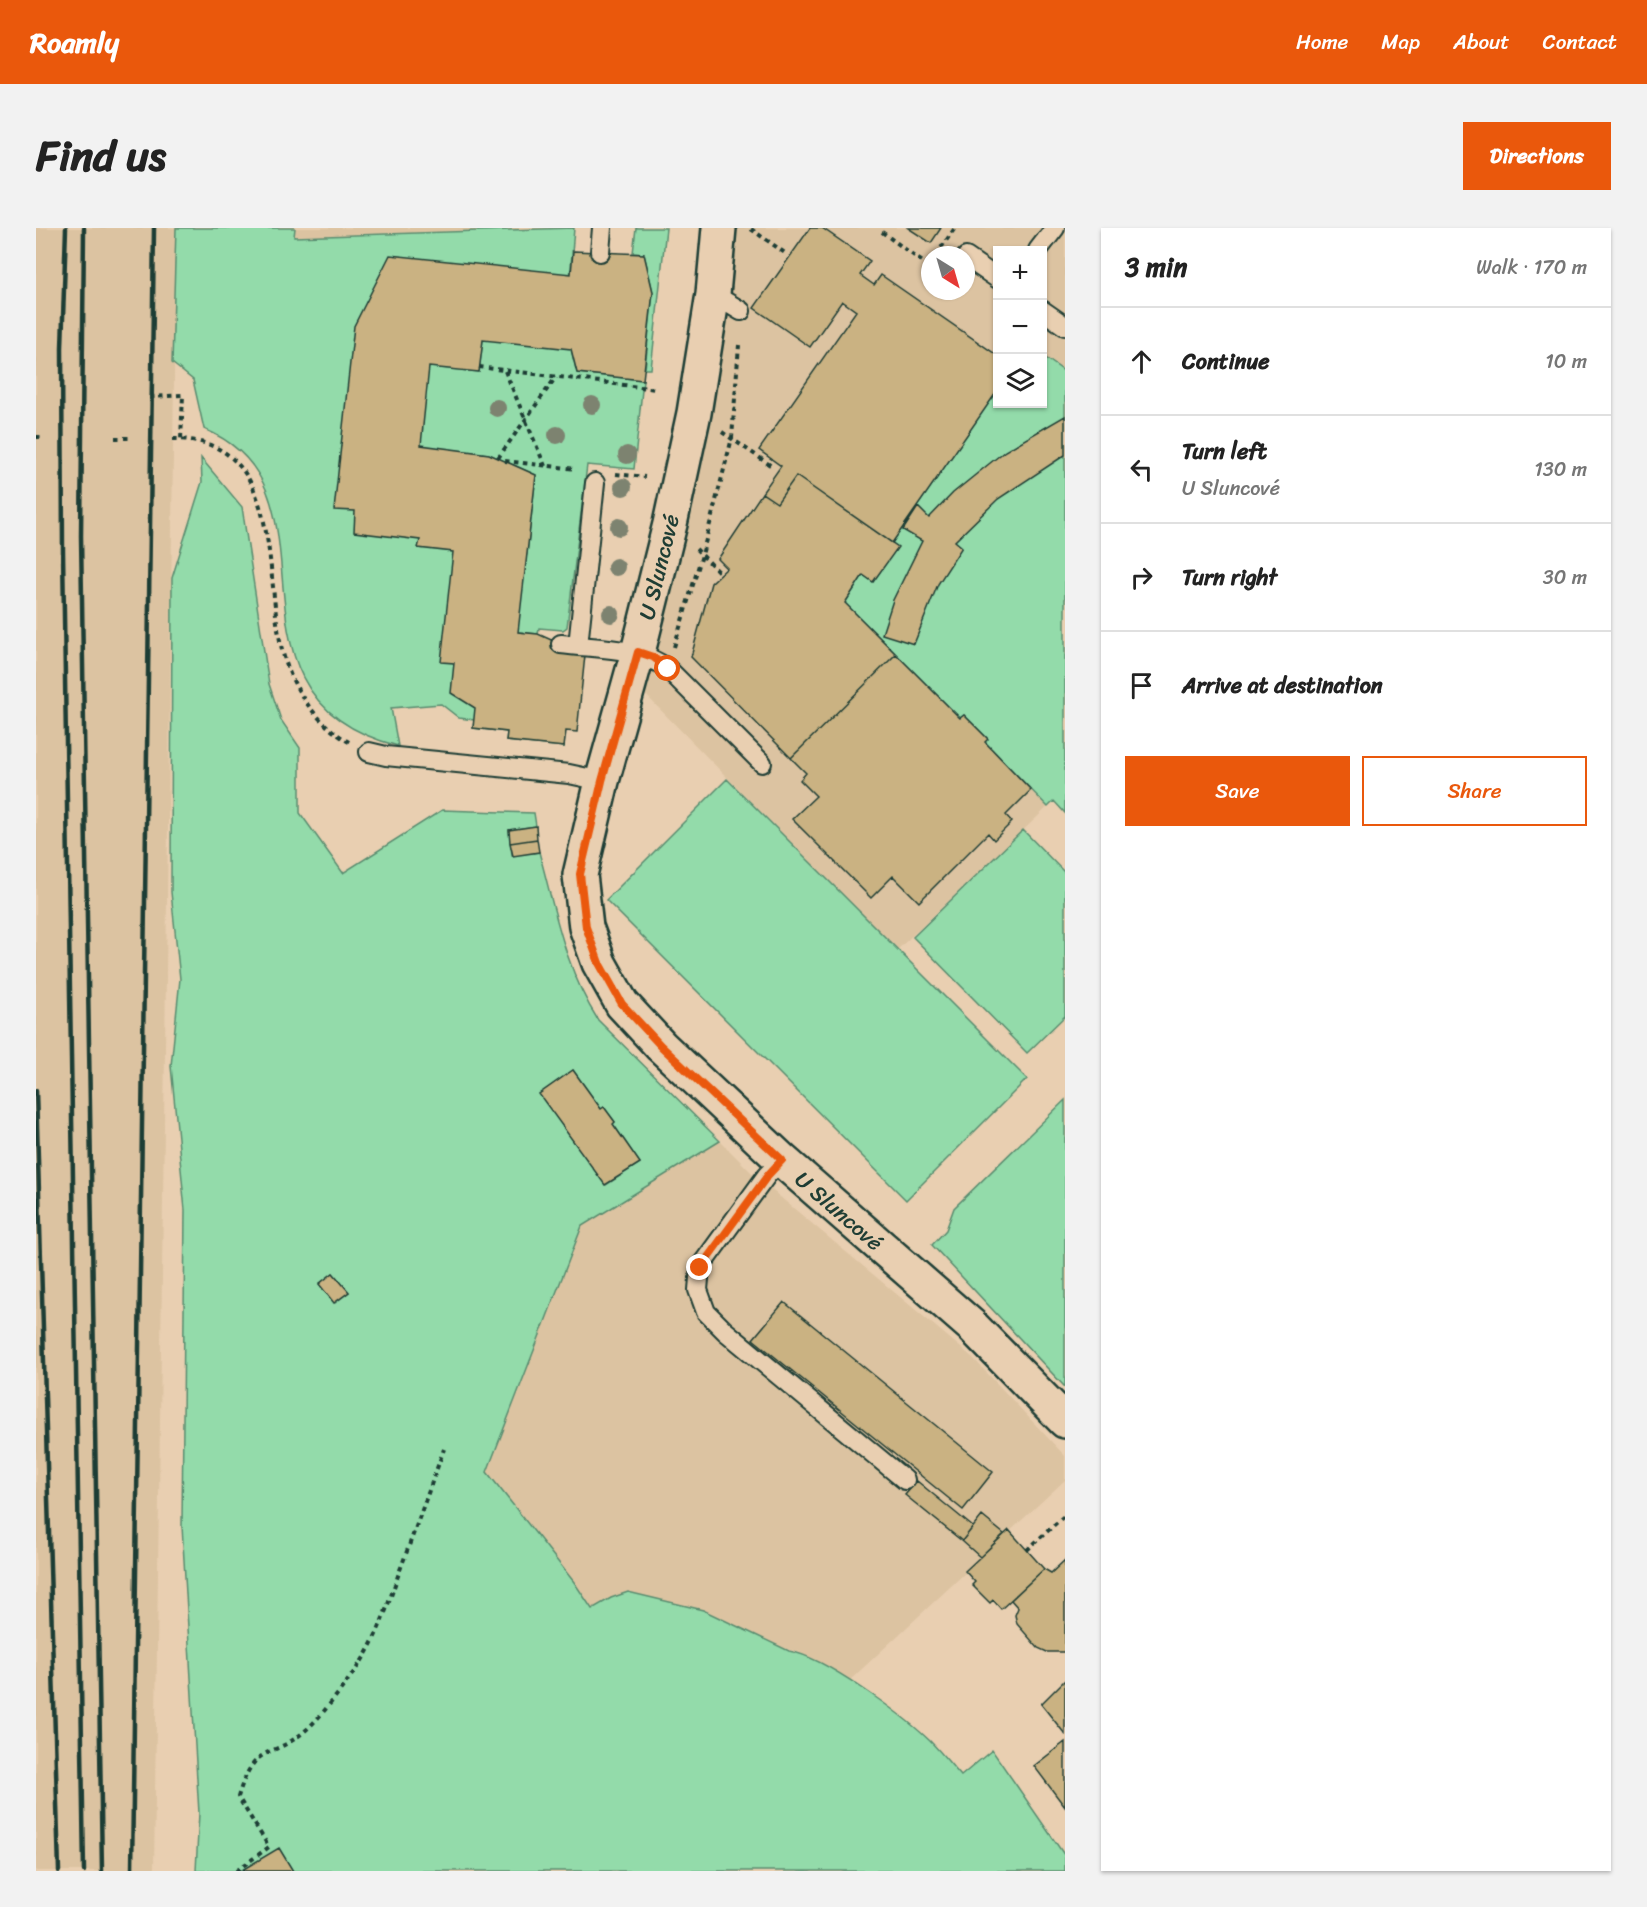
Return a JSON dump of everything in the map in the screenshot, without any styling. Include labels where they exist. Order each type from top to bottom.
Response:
[{"type":"street","name":"U Sluncové","points":[[719,228],[713,294],[694,413],[638,652],[602,781],[580,874],[586,927],[599,963],[622,1004],[661,1046],[782,1160],[972,1326],[1065,1421]]},
{"type":"lane","points":[[600,252],[602,228]]},
{"type":"lane","points":[[1041,246],[1055,228]]},
{"type":"lane","points":[[975,263],[993,276]]},
{"type":"lane","points":[[713,294],[741,311]]},
{"type":"lane","points":[[1047,313],[1065,326]]},
{"type":"lane","points":[[595,483],[569,645],[638,652],[653,657],[668,669],[762,763]]},
{"type":"lane","points":[[369,752],[386,756],[569,774],[602,781]]},
{"type":"lane","points":[[782,1160],[768,1175],[700,1268],[698,1290],[706,1312],[725,1331],[905,1480]]},
{"type":"path","points":[[749,228],[785,253]]},
{"type":"path","points":[[882,232],[921,261]]},
{"type":"path","points":[[668,669],[702,555],[732,438],[741,311]]},
{"type":"path","points":[[479,367],[656,389]]},
{"type":"path","points":[[505,370],[545,466]]},
{"type":"path","points":[[498,458],[556,377]]},
{"type":"path","points":[[150,397],[183,395],[181,439]]},
{"type":"path","points":[[694,413],[773,467]]},
{"type":"path","points":[[36,437],[43,437]]},
{"type":"path","points":[[115,438],[133,438]]},
{"type":"path","points":[[173,439],[213,446],[238,464],[255,488],[263,513],[286,666],[308,706],[321,720],[342,738],[369,752]]},
{"type":"path","points":[[695,548],[721,574]]},
{"type":"path","points":[[236,1871],[269,1848],[238,1797],[244,1778],[254,1760],[294,1740],[308,1728],[361,1661],[383,1620],[444,1449]]},
{"type":"path","points":[[1026,1550],[1065,1515]]},
{"type":"shaded area","points":[[36,228],[176,228],[154,1871],[36,1871]]},
{"type":"shaded area","points":[[295,228],[551,228],[294,237]]},
{"type":"shaded area","points":[[733,228],[1065,228],[1065,462],[1054,801],[897,950],[642,691]]},
{"type":"shaded area","points":[[720,1141],[755,1176],[972,1357],[1065,1456],[1065,1480],[849,1681],[801,1653],[611,1598],[592,1609],[574,1582],[487,1472],[582,1226]]},
{"type":"green space","points":[[176,228],[295,228],[294,237],[574,228],[566,329],[577,373],[643,380],[634,469],[587,465],[567,627],[563,630],[539,628],[538,634],[487,629],[565,734],[564,747],[506,741],[507,732],[473,728],[474,720],[459,718],[441,704],[391,708],[398,746],[340,721],[307,684],[290,640],[279,543],[269,497],[247,458],[204,429],[193,380],[172,363]],"holes":[[[488,298],[479,372],[429,367]],[[437,448],[489,454],[536,475],[527,554]]]},
{"type":"green space","points":[[636,228],[666,228],[651,369],[645,369],[653,292],[644,254],[633,253]]},
{"type":"green space","points":[[1047,359],[1065,372],[1065,813],[1054,801],[1048,807],[985,742],[987,738],[964,715],[960,718],[845,603],[863,575],[873,582],[897,547],[892,543],[993,396],[993,408],[1047,408]]},
{"type":"green space","points":[[201,458],[242,507],[269,684],[281,720],[300,748],[300,813],[343,873],[442,810],[534,813],[536,826],[509,830],[512,855],[539,852],[562,939],[587,1001],[598,1020],[720,1141],[582,1226],[487,1472],[574,1582],[592,1609],[611,1598],[628,1592],[703,1610],[822,1664],[863,1688],[918,1730],[961,1776],[992,1750],[1065,1856],[1065,1871],[196,1871],[199,1813],[182,1526],[185,1210],[171,1066],[180,979],[171,892],[172,578],[202,482]],"holes":[[[573,1070],[601,1109],[604,1107],[615,1122],[613,1124],[640,1163],[606,1185],[540,1094]],[[333,1273],[349,1292],[335,1303],[319,1284]]]},
{"type":"green space","points":[[727,779],[1027,1079],[906,1200],[606,900]]},
{"type":"green space","points":[[1023,830],[1065,873],[1065,1016],[1027,1053],[913,937]]},
{"type":"green space","points":[[1065,1100],[1065,1387],[932,1245],[946,1230],[954,1208]]},
{"type":"building","points":[[810,228],[822,228],[870,261],[860,275],[874,285],[881,275],[993,353],[993,397],[892,543],[796,476],[777,503],[762,493],[781,466],[759,450],[856,311],[842,301],[810,347],[754,308]]},
{"type":"building","points":[[908,228],[941,228],[931,243]]},
{"type":"building","points":[[573,251],[644,254],[653,292],[643,380],[577,373],[571,349],[483,340],[479,372],[429,367],[421,445],[489,454],[536,475],[518,632],[538,634],[585,655],[577,732],[566,731],[564,747],[506,741],[507,732],[473,728],[475,708],[451,693],[454,663],[441,662],[453,552],[418,548],[420,540],[354,532],[355,511],[334,510],[354,326],[390,255],[571,274]]},
{"type":"building","points":[[1065,416],[1065,455],[998,499],[955,541],[962,547],[938,584],[914,644],[882,634],[893,600],[922,541],[903,530],[918,507],[929,518],[953,493],[1005,451]]},
{"type":"building","points":[[796,476],[898,547],[873,582],[863,575],[845,603],[896,654],[791,758],[691,657],[711,583],[727,568],[718,559],[762,493],[777,503]]},
{"type":"building","points":[[896,654],[960,718],[964,715],[988,739],[985,742],[1031,790],[1006,815],[1012,822],[994,840],[988,833],[919,902],[893,876],[871,898],[792,819],[816,796],[800,780],[806,773],[791,758]]},
{"type":"building","points":[[536,826],[537,839],[510,843],[509,830]]},
{"type":"building","points":[[537,839],[539,852],[513,856],[510,843]]},
{"type":"building","points":[[573,1070],[601,1109],[604,1107],[615,1122],[613,1124],[640,1163],[605,1185],[539,1094]]},
{"type":"building","points":[[333,1273],[349,1292],[334,1303],[319,1284]]},
{"type":"building","points":[[784,1302],[993,1472],[963,1510],[753,1339]]},
{"type":"building","points":[[917,1481],[973,1527],[962,1541],[905,1495]]},
{"type":"building","points":[[982,1516],[1004,1534],[980,1557],[962,1541]]},
{"type":"building","points":[[1009,1530],[1044,1569],[1001,1609],[993,1600],[990,1603],[972,1585],[975,1582],[965,1571]]},
{"type":"building","points":[[1065,1560],[1065,1652],[1047,1652],[1038,1648],[1017,1624],[1015,1615],[1018,1608],[1011,1600],[1044,1569],[1051,1573]]},
{"type":"building","points":[[1065,1680],[1065,1734],[1041,1704]]},
{"type":"building","points":[[1065,1742],[1065,1807],[1034,1766]]},
{"type":"building","points":[[279,1848],[293,1871],[242,1871],[242,1870]]},
{"type":"railway","points":[[66,228],[62,348],[63,552],[84,1871]]},
{"type":"railway","points":[[84,228],[81,536],[102,1871]]},
{"type":"railway","points":[[132,1871],[154,228]]},
{"type":"railway","points":[[36,1091],[59,1871]]},
{"type":"route","points":[[668,669],[653,657],[638,652],[602,781],[580,874],[586,927],[599,963],[622,1004],[661,1046],[782,1160],[768,1175],[700,1268]]}]
